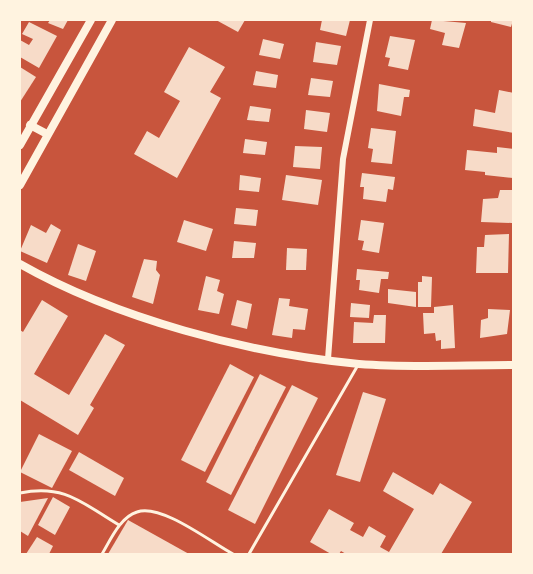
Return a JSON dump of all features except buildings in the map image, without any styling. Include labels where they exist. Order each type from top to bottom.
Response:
[{"type":"street","points":[[20,145],[91,20]]},
{"type":"street","points":[[20,185],[112,20]]},
{"type":"street","points":[[328,359],[343,159],[370,20]]},
{"type":"street","points":[[30,125],[47,134]]},
{"type":"street","points":[[20,264],[125,311],[241,344],[358,364],[513,365]]},
{"type":"lane","points":[[249,555],[358,364]]},
{"type":"lane","points":[[20,493],[41,489],[66,493],[120,525]]},
{"type":"lane","points":[[102,555],[120,525],[136,512],[151,511],[173,520],[233,555]]}]
